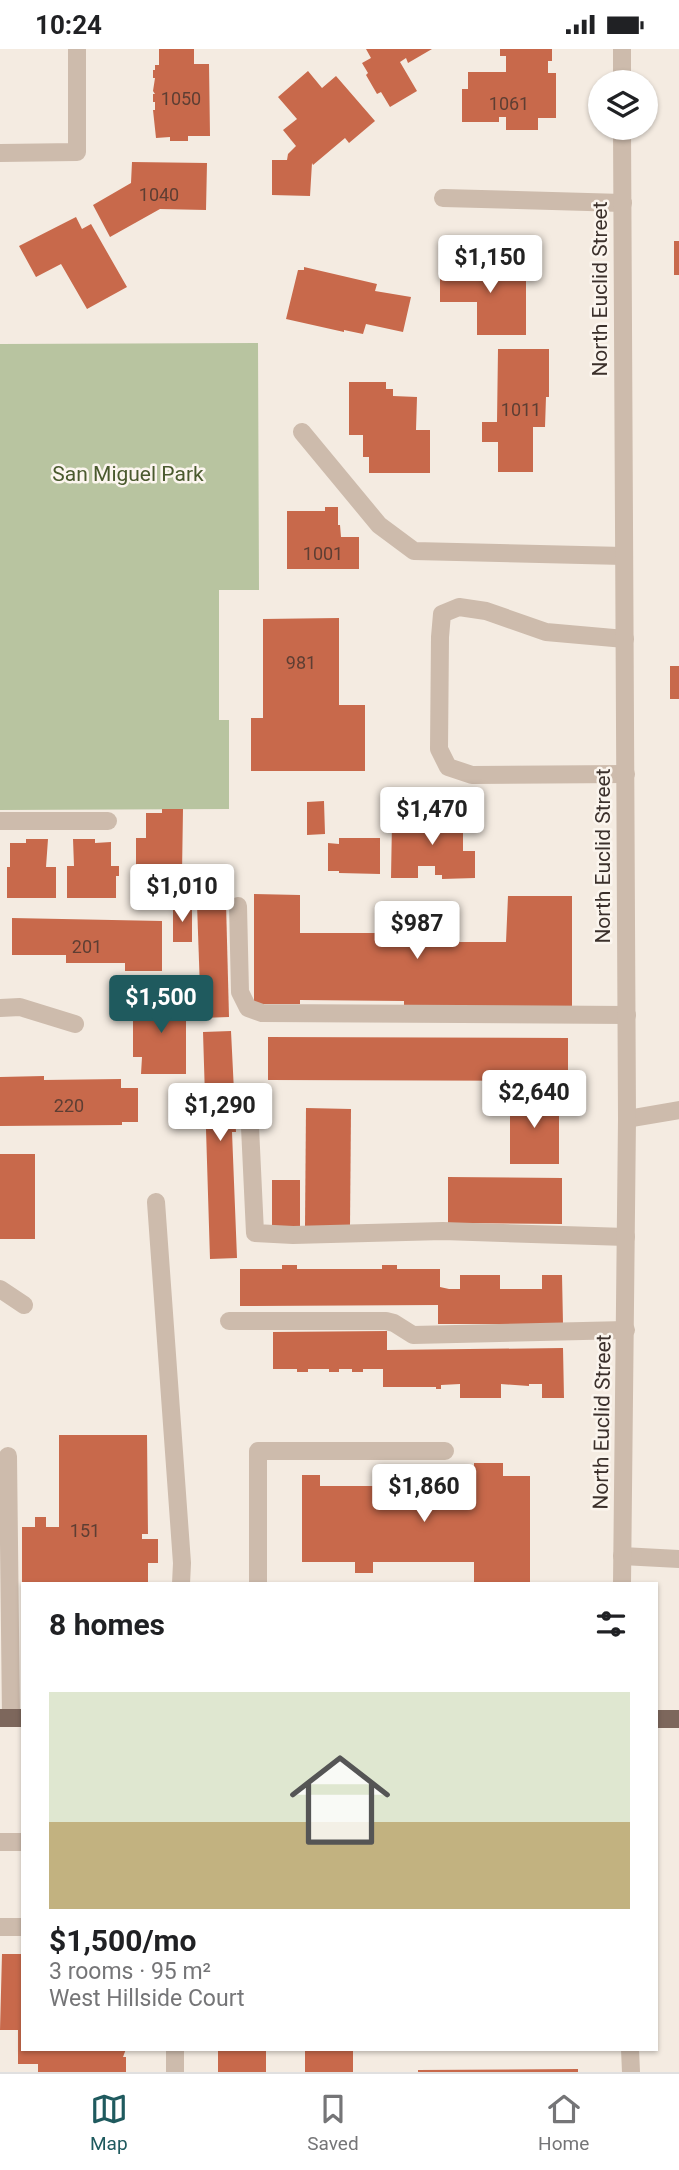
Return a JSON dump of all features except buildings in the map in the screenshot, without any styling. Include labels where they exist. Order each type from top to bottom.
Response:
[{"type":"main road","points":[[658,1719],[679,1719]]},
{"type":"street","points":[[0,153],[77,152],[77,49]]},
{"type":"street","points":[[622,49],[622,70]]},
{"type":"street","name":"North Euclid Street","points":[[622,140],[627,1119],[622,1582]]},
{"type":"street","points":[[443,198],[623,203]]},
{"type":"street","points":[[302,432],[379,525],[414,551],[625,556]]},
{"type":"street","points":[[625,639],[546,632],[485,611],[460,607],[442,614],[439,750],[448,767],[472,775],[626,774]]},
{"type":"street","points":[[0,821],[108,821]]},
{"type":"street","points":[[238,906],[240,992],[248,1008],[262,1013],[627,1015]]},
{"type":"street","points":[[0,1008],[20,1007],[75,1024]]},
{"type":"street","points":[[627,1119],[679,1110]]},
{"type":"street","points":[[250,1127],[255,1233],[293,1235],[443,1231],[626,1237]]},
{"type":"street","points":[[156,1202],[182,1563],[181,1582]]},
{"type":"street","points":[[0,1289],[24,1305]]},
{"type":"street","points":[[229,1321],[386,1321],[413,1335],[626,1330]]},
{"type":"street","points":[[258,1582],[258,1451],[445,1451]]},
{"type":"street","points":[[8,1456],[11,1718]]},
{"type":"street","points":[[622,1556],[679,1559]]},
{"type":"street","points":[[0,1842],[21,1842]]},
{"type":"street","points":[[0,1927],[21,1927]]},
{"type":"street","points":[[175,2051],[175,2072]]},
{"type":"street","points":[[630,2051],[631,2072]]},
{"type":"green space","name":"San Miguel Park","points":[[258,343],[259,590],[219,590],[219,720],[229,720],[229,809],[0,810],[0,344]]}]
